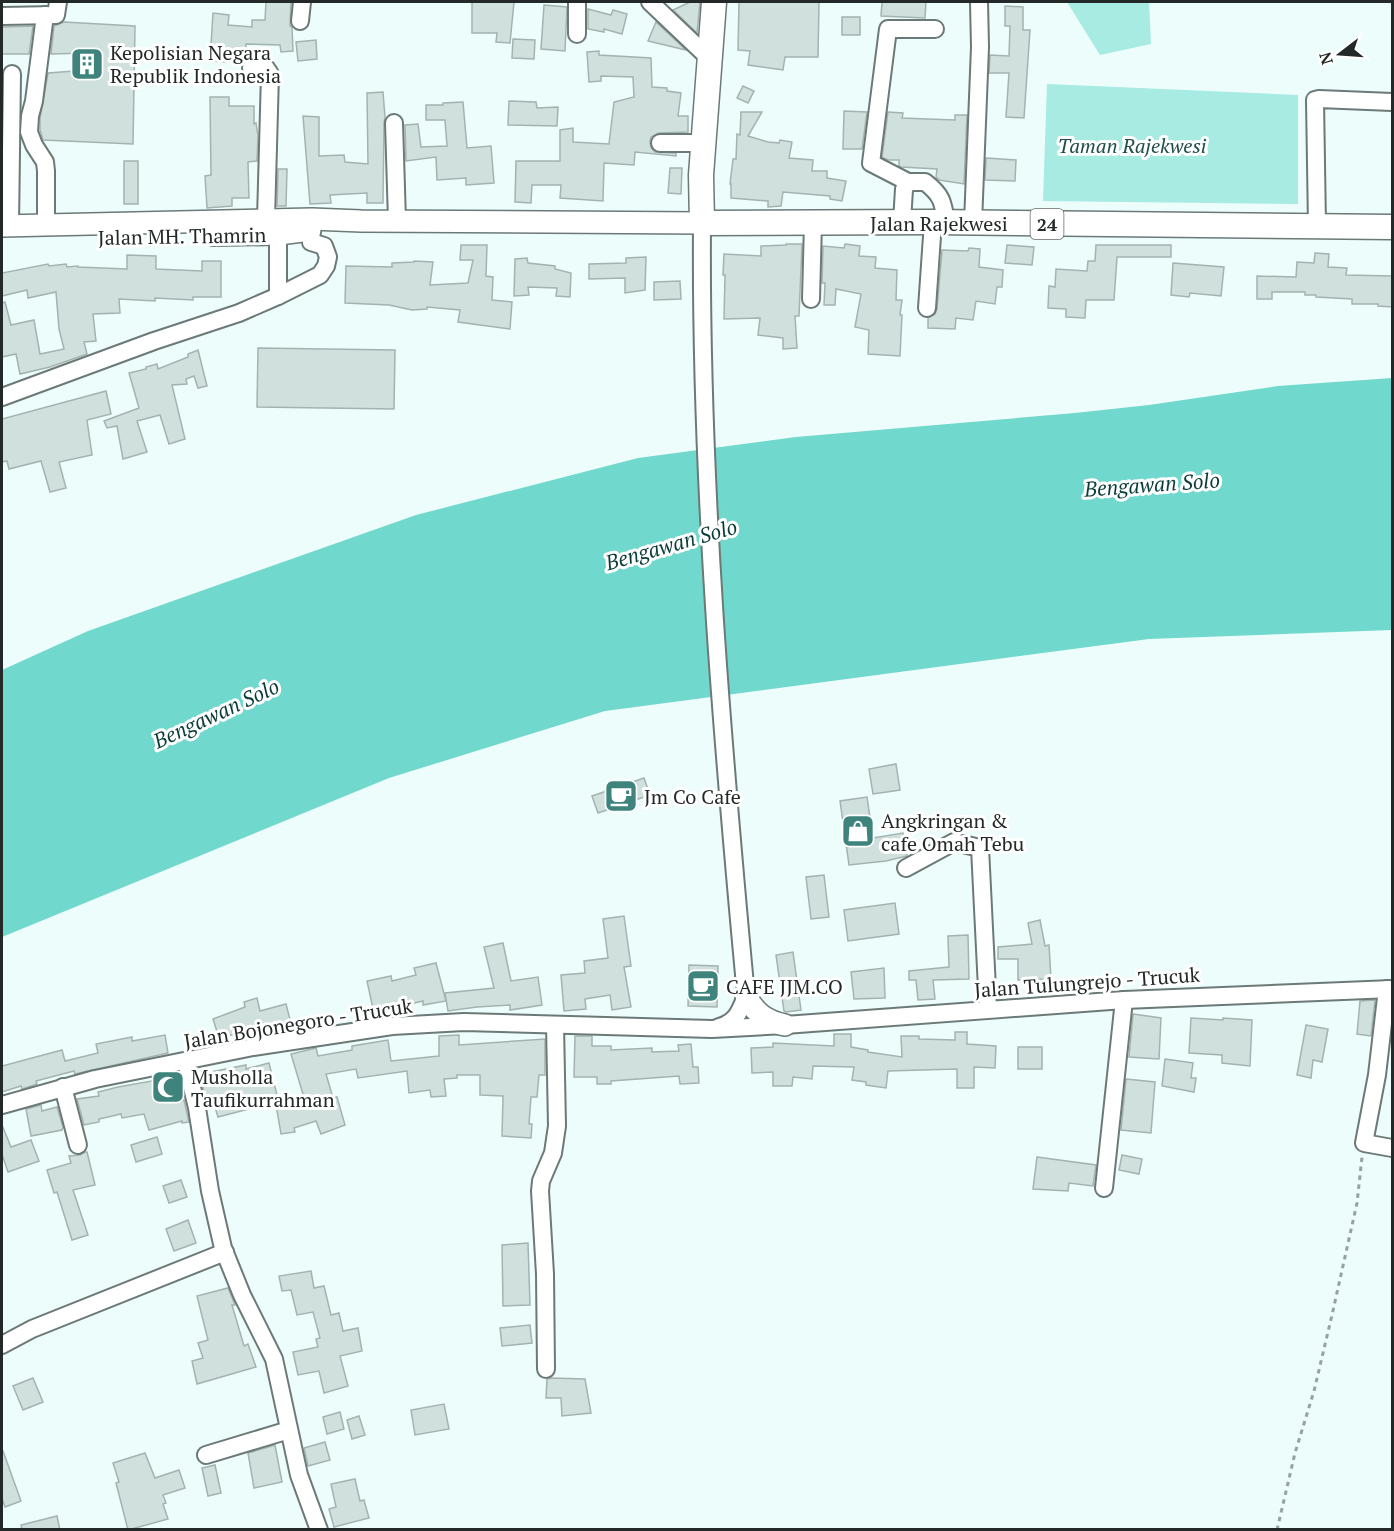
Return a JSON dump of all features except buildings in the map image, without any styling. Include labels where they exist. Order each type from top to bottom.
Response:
[{"type":"highway","points":[[702,224],[703,143],[714,2]]},
{"type":"highway","name":"Jalan Rajekwesi","points":[[702,224],[939,222],[1392,227]]},
{"type":"main road","name":"Jalan MH. Thamrin","points":[[121,230],[266,219],[702,224]]},
{"type":"main road","name":"Jalan MH. Thamrin","points":[[4,230],[279,234],[361,221]]},
{"type":"main road","points":[[746,996],[754,1010],[761,1016],[785,1025]]},
{"type":"street","points":[[2,16],[57,15],[58,2]]},
{"type":"street","points":[[300,21],[302,2]]},
{"type":"street","points":[[577,2],[577,34]]},
{"type":"street","points":[[650,2],[709,58]]},
{"type":"street","points":[[973,223],[980,47],[979,2]]},
{"type":"street","points":[[43,229],[45,162],[29,132],[45,15]]},
{"type":"street","points":[[927,308],[942,201],[938,193],[925,182],[908,182],[871,163],[888,28],[935,29]]},
{"type":"street","points":[[251,68],[266,68],[270,74],[266,219]]},
{"type":"street","points":[[4,230],[12,74]]},
{"type":"street","points":[[1317,226],[1315,100],[1392,102]]},
{"type":"street","points":[[394,123],[397,221]]},
{"type":"street","points":[[660,143],[703,143]]},
{"type":"street","points":[[902,222],[904,189],[908,182]]},
{"type":"street","points":[[811,299],[813,223]]},
{"type":"street","points":[[702,224],[704,412],[723,748],[746,996],[741,1010],[732,1022],[712,1029]]},
{"type":"street","points":[[2,398],[154,341],[239,313],[320,274],[326,266],[328,257],[324,246],[311,242],[312,230]]},
{"type":"street","points":[[278,242],[278,296]]},
{"type":"street","points":[[906,868],[954,842],[980,848],[988,1009]]},
{"type":"street","points":[[1390,989],[1364,1143],[1392,1148]]},
{"type":"street","name":"Jalan Tulungrejo - Trucuk","points":[[785,1025],[1124,1000],[1390,989]]},
{"type":"street","points":[[1104,1188],[1124,1000]]},
{"type":"street","name":"Jalan Bojonegoro - Trucuk","points":[[2,1105],[63,1087],[253,1047],[392,1026],[464,1022],[712,1029],[785,1025]]},
{"type":"street","points":[[546,1369],[545,1274],[540,1191],[541,1181],[553,1153],[557,1126],[555,1025]]},
{"type":"street","points":[[186,1062],[197,1108],[210,1191],[225,1252],[242,1295],[274,1359],[299,1475],[319,1530]]},
{"type":"street","points":[[63,1087],[78,1145]]},
{"type":"street","points":[[2,1345],[32,1329],[225,1252]]},
{"type":"street","points":[[206,1455],[289,1430]]},
{"type":"path","points":[[1277,1530],[1332,1315],[1357,1203],[1364,1143]]},
{"type":"green space","points":[[1067,2],[1149,2],[1151,44],[1100,55]]},
{"type":"green space","name":"Taman Rajekwesi","points":[[1047,84],[1298,95],[1298,204],[1043,201]]},
{"type":"water","name":"Bengawan Solo","points":[[1392,378],[1392,630],[1149,639],[605,711],[389,778],[2,937],[2,670],[88,631],[416,515],[638,458],[796,437],[1075,413],[1149,405],[1278,386]]},
{"type":"place","name":"Kepolisian Negara Republik Indonesia","points":[[87,64]]},
{"type":"place","name":"Jm Co Cafe","points":[[621,796]]},
{"type":"place","name":"Angkringan & cafe Omah Tebu","points":[[858,831]]},
{"type":"place","name":"CAFE JJM.CO","points":[[703,986]]},
{"type":"place","name":"Musholla Taufikurrahman","points":[[168,1087]]}]
